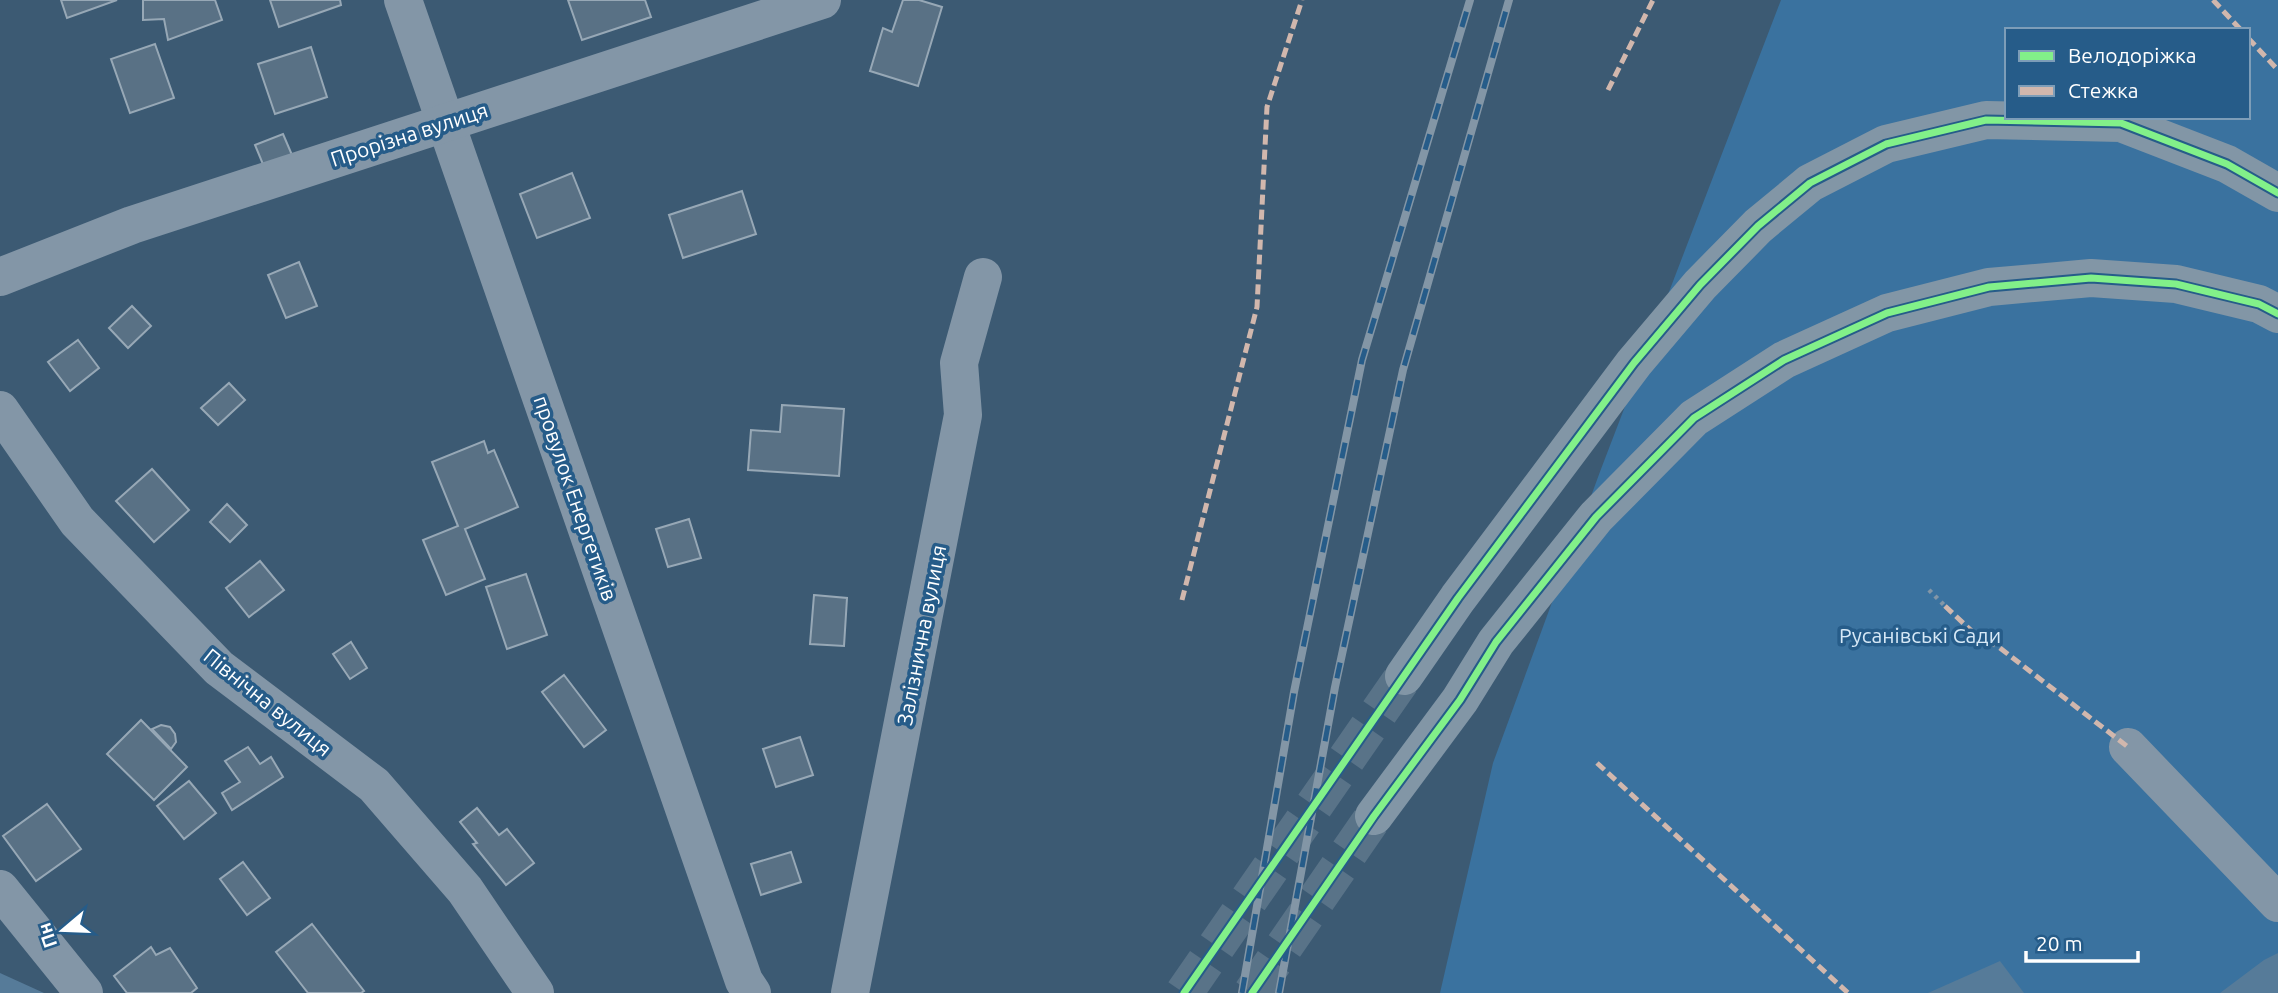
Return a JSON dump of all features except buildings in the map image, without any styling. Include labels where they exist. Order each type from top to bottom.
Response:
[{"type":"main road","points":[[1404,676],[1458,598],[1634,363],[1700,285],[1758,226],[1810,183],[1886,144],[1986,120],[2107,122],[2120,123],[2227,164],[2278,193]]},
{"type":"main road","points":[[1374,816],[1460,700],[1496,642],[1596,517],[1694,418],[1784,359],[1886,313],[1989,287],[2091,278],[2176,285],[2259,304],[2278,314]]},
{"type":"street","name":"провулок Енергетиків","points":[[403,0],[739,968],[752,993]]},
{"type":"street","name":"Прорізна вулиця","points":[[0,277],[132,225],[822,0]]},
{"type":"street","name":"Залізнична вулиця","points":[[850,993],[963,415],[960,363],[983,277]]},
{"type":"street","name":"Північна вулиця","points":[[0,410],[77,521],[219,668],[374,785],[465,890],[535,993]]},
{"type":"street","points":[[2128,747],[2278,903]]},
{"type":"street","points":[[0,889],[84,993]]},
{"type":"path","points":[[1929,590],[1945,606]]},
{"type":"path","points":[[1977,636],[2000,648]]},
{"type":"green space","name":"Русанівські Сади","points":[[1781,0],[2278,0],[2278,993],[1440,993],[1493,763],[1601,469]]},
{"type":"shaded area","points":[[2278,953],[2278,993],[2220,993],[2264,960]]},
{"type":"shaded area","points":[[2000,961],[2024,993],[1928,993]]},
{"type":"shaded area","points":[[0,973],[44,993],[0,993]]},
{"type":"tunnel","points":[[1184,993],[1404,676]]},
{"type":"tunnel","points":[[1252,993],[1374,816]]},
{"type":"railway","points":[[1242,993],[1294,692],[1362,360],[1470,0]]},
{"type":"railway","points":[[1279,993],[1335,687],[1403,370],[1509,0]]},
{"type":"marked path","points":[[1182,600],[1257,307],[1267,107],[1302,0]]},
{"type":"marked path","points":[[1608,90],[1653,0]]},
{"type":"marked path","points":[[2213,0],[2239,28]]},
{"type":"marked path","points":[[2250,40],[2278,70]]},
{"type":"marked path","points":[[1945,606],[1977,636]]},
{"type":"marked path","points":[[2000,648],[2128,747]]},
{"type":"marked path","points":[[1597,763],[1848,993]]},
{"type":"cycle path","points":[[1184,993],[1458,598],[1634,363],[1700,285],[1758,226],[1810,183],[1886,144],[1986,120],[2121,123],[2227,164],[2278,193]]},
{"type":"cycle path","points":[[1252,993],[1374,816],[1460,700],[1496,642],[1596,517],[1694,418],[1784,360],[1887,313],[1989,287],[2091,278],[2176,284],[2259,304],[2278,314]]}]
